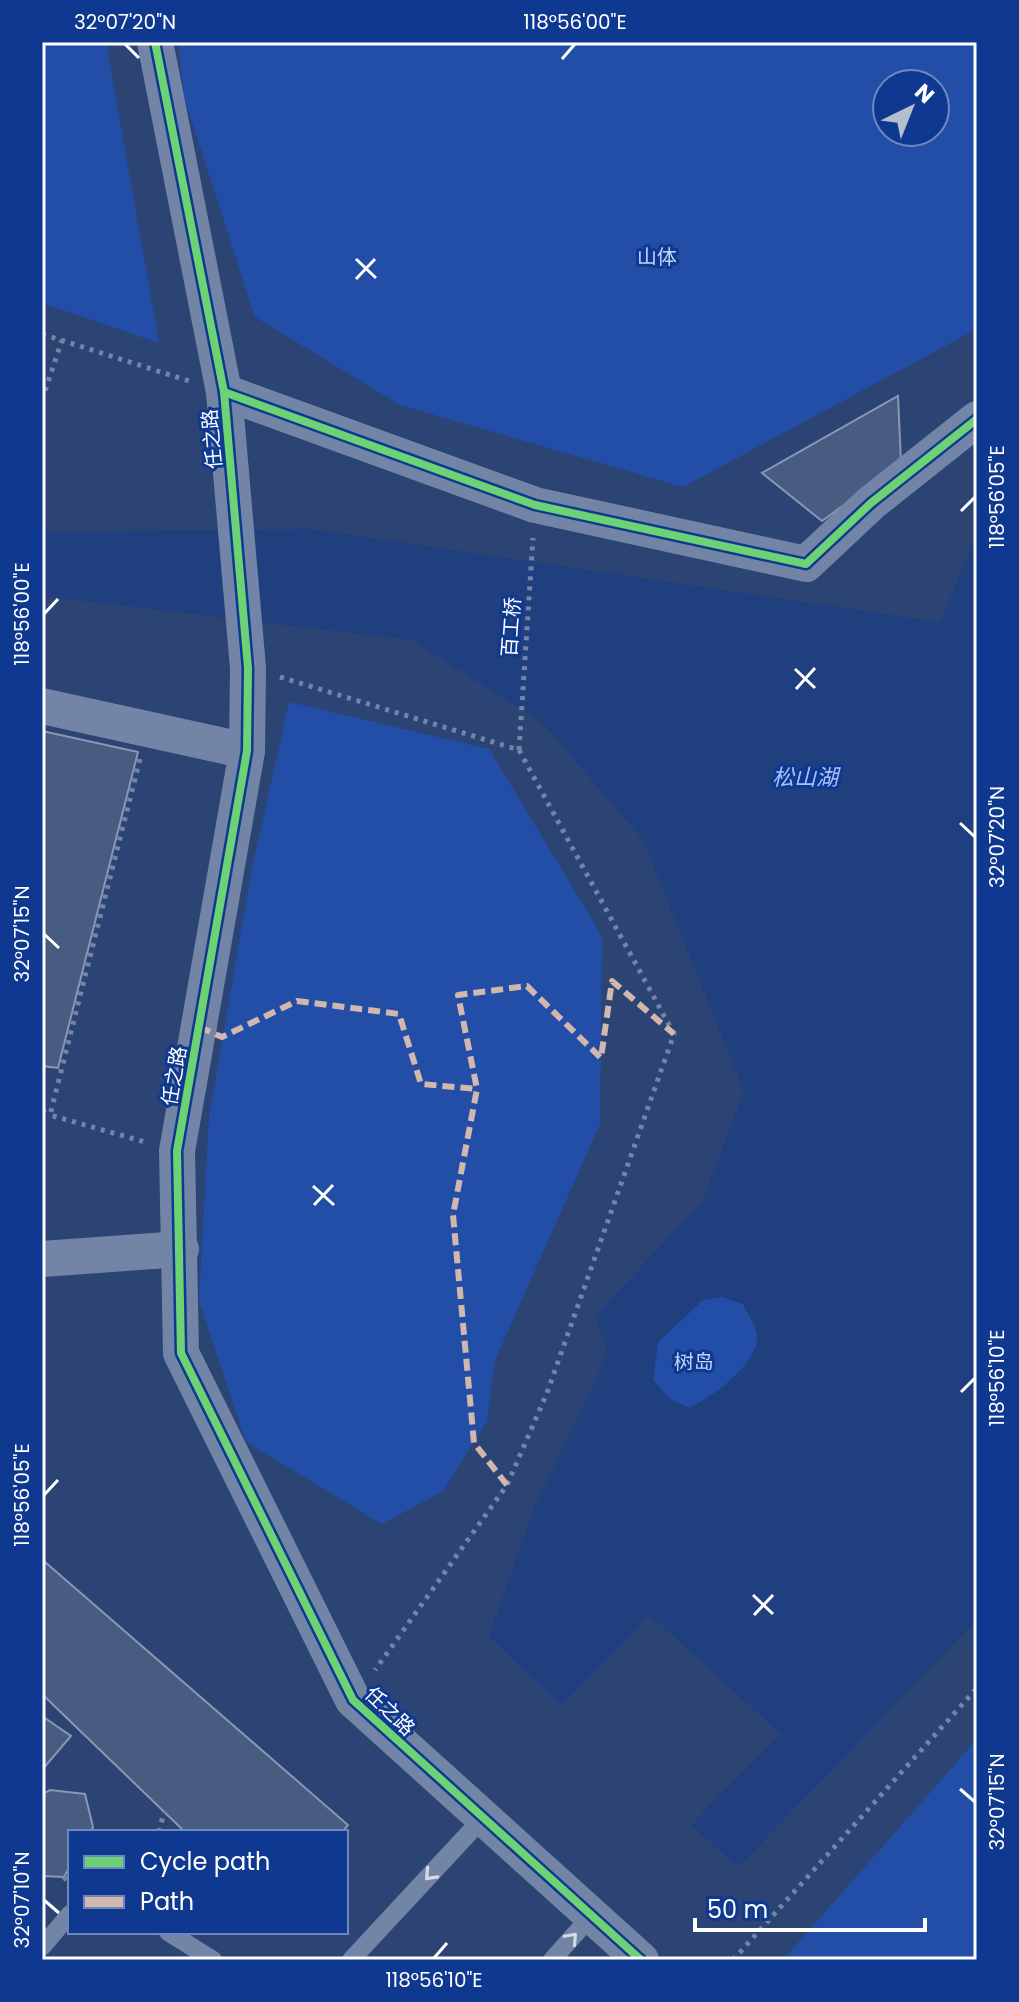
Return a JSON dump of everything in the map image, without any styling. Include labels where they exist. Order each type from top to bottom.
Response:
[{"type":"street","name":"任之路","points":[[155,42],[224,392],[248,668],[247,751],[177,1151],[181,1353],[353,1700],[641,1960]]},
{"type":"street","points":[[224,392],[535,505],[806,564],[871,503],[977,419]]},
{"type":"street","points":[[42,706],[247,751]]},
{"type":"street","points":[[42,1259],[181,1249]]},
{"type":"lane","points":[[351,1960],[483,1818]]},
{"type":"lane","points":[[552,1960],[592,1915]]},
{"type":"lane","points":[[42,1947],[68,1916]]},
{"type":"lane","points":[[171,1934],[213,1960]]},
{"type":"path","points":[[42,334],[224,392]]},
{"type":"path","points":[[42,400],[62,340]]},
{"type":"path","points":[[248,668],[519,750],[674,1034],[547,1393],[507,1485],[353,1700]]},
{"type":"path","points":[[50,1115],[148,730]]},
{"type":"path","points":[[42,1111],[177,1151]]},
{"type":"path","points":[[733,1960],[977,1688]]},
{"type":"path","points":[[160,1830],[164,1812]]},
{"type":"path","points":[[64,1877],[68,1882]]},
{"type":"green space","points":[[42,42],[106,42],[159,343],[42,303]]},
{"type":"green space","name":"山体","points":[[178,42],[977,42],[977,329],[683,487],[400,405],[255,317],[185,100]]},
{"type":"green space","points":[[289,702],[489,749],[602,936],[600,1124],[495,1360],[487,1421],[443,1491],[382,1524],[246,1442],[199,1300],[209,1117],[251,873]]},
{"type":"green space","name":"树岛","points":[[722,1297],[743,1304],[756,1330],[756,1345],[733,1378],[690,1408],[670,1399],[653,1381],[658,1342],[703,1300]]},
{"type":"green space","points":[[977,1739],[977,1960],[783,1960]]},
{"type":"water","name":"松山湖","points":[[311,529],[940,622],[977,534],[977,1620],[738,1867],[691,1825],[781,1734],[650,1615],[561,1705],[489,1636],[535,1506],[608,1353],[596,1316],[703,1200],[744,1091],[643,840],[543,723],[411,640],[42,596],[42,532]],"holes":[[[722,1297],[743,1304],[757,1334],[756,1345],[743,1367],[722,1387],[690,1408],[670,1399],[653,1380],[658,1342],[703,1300]]]},
{"type":"building","points":[[898,396],[901,463],[822,521],[762,473]]},
{"type":"building","points":[[42,731],[138,752],[58,1068],[42,1066]]},
{"type":"building","points":[[45,1562],[348,1825],[344,1830],[183,1830],[42,1694],[42,1564]]},
{"type":"building","points":[[42,1716],[71,1736],[42,1770]]},
{"type":"building","points":[[50,1790],[85,1794],[93,1827],[91,1830],[68,1830],[68,1870],[64,1877],[42,1876],[42,1794]]},
{"type":"marked path","points":[[507,1485],[474,1443],[453,1215],[477,1089],[458,995],[527,986],[601,1058],[612,981],[674,1034]]},
{"type":"marked path","points":[[199,1027],[222,1037],[297,1001],[399,1014],[421,1084],[477,1089]]},
{"type":"cycle path","points":[[155,42],[224,392],[248,668],[247,751],[177,1151],[181,1353],[353,1700],[641,1960]]},
{"type":"cycle path","points":[[224,392],[535,505],[806,564],[871,503],[977,419]]}]
